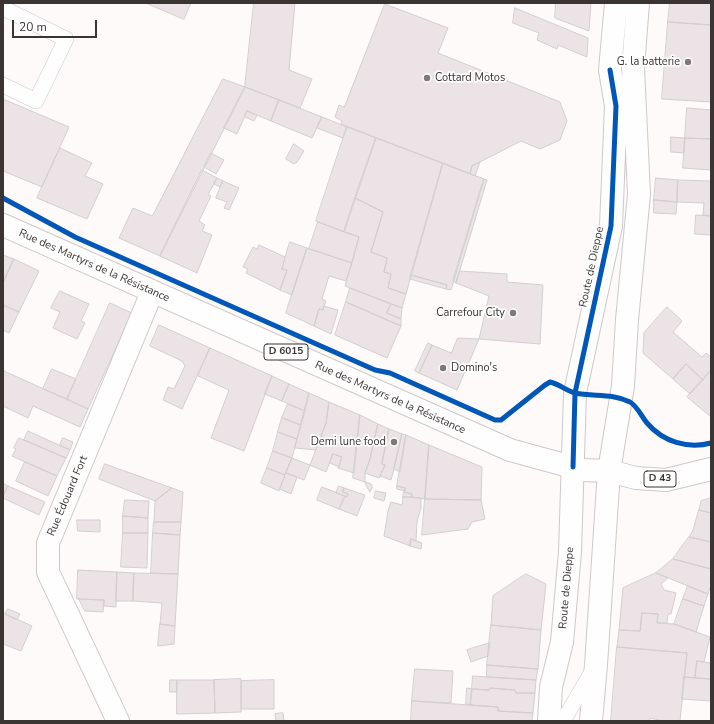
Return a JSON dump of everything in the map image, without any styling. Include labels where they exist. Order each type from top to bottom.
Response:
[{"type":"main road","name":"Route de Dieppe","points":[[548,721],[551,687],[562,642],[578,468],[575,392],[611,226],[616,106],[610,70],[616,3]]},
{"type":"main road","points":[[591,721],[609,471],[622,386],[639,194],[633,68],[638,3]]},
{"type":"main road","name":"Rue des Martyrs de la Résistance","points":[[3,225],[503,448],[578,468]]},
{"type":"main road","name":"Rue Édouard Fort","points":[[118,721],[48,572],[48,543],[152,292]]},
{"type":"main road","name":"D 43","points":[[578,468],[609,471],[636,478],[666,480],[711,469]]},
{"type":"lane","points":[[3,8],[66,39],[36,101],[3,85]]},
{"type":"lane","points":[[563,721],[596,665]]},
{"type":"building","points":[[146,3],[191,3],[184,19]]},
{"type":"building","points":[[254,3],[295,3],[289,70],[312,79],[300,108],[245,87]]},
{"type":"building","points":[[556,3],[591,3],[589,31],[555,18]]},
{"type":"building","points":[[670,3],[711,3],[711,25],[668,22]]},
{"type":"building","name":"Cottard Motos","points":[[385,4],[448,28],[438,53],[560,102],[567,121],[560,140],[540,149],[521,141],[472,166],[470,174],[341,124],[342,121],[335,117],[339,105],[344,107]]},
{"type":"building","points":[[515,8],[588,38],[587,57],[558,45],[557,49],[537,40],[539,33],[513,23]]},
{"type":"building","name":"G. la batterie","points":[[668,22],[711,25],[711,102],[662,99]]},
{"type":"building","points":[[223,79],[245,87],[160,256],[119,238],[133,208],[152,216]]},
{"type":"building","points":[[245,87],[279,100],[271,121],[247,111],[237,134],[224,128]]},
{"type":"building","points":[[3,99],[69,127],[42,187],[3,171]]},
{"type":"building","points":[[279,100],[322,117],[312,138],[271,121]]},
{"type":"building","points":[[687,108],[711,110],[711,139],[685,138]]},
{"type":"building","points":[[247,111],[257,115],[254,121],[245,117]]},
{"type":"building","points":[[322,117],[347,127],[343,138],[317,128]]},
{"type":"building","points":[[347,127],[376,138],[344,232],[316,221]]},
{"type":"building","points":[[671,137],[685,138],[684,153],[671,152]]},
{"type":"building","points":[[376,138],[443,163],[406,294],[388,288],[391,274],[384,272],[387,258],[371,252],[383,212],[355,198]]},
{"type":"building","points":[[685,138],[711,139],[711,170],[683,168]]},
{"type":"building","points":[[294,144],[304,151],[294,164],[286,159]]},
{"type":"building","points":[[60,148],[92,163],[85,176],[103,184],[87,219],[37,198]]},
{"type":"building","points":[[211,153],[224,160],[216,174],[204,167]]},
{"type":"building","points":[[480,162],[475,176],[470,174],[472,166]]},
{"type":"building","points":[[443,163],[484,179],[451,290],[446,289],[447,285],[411,275]]},
{"type":"building","points":[[202,170],[217,178],[208,195],[211,196],[199,221],[205,225],[202,231],[212,235],[197,273],[160,256]]},
{"type":"building","points":[[217,178],[223,181],[220,187],[214,184]]},
{"type":"building","points":[[656,178],[678,180],[677,202],[654,200]]},
{"type":"building","points":[[484,179],[487,180],[456,283],[453,281]]},
{"type":"building","points":[[678,180],[711,181],[711,216],[703,215],[704,203],[677,202]]},
{"type":"building","points":[[223,181],[239,188],[229,210],[224,208],[227,202],[216,198]]},
{"type":"building","points":[[355,198],[383,212],[371,252],[387,258],[384,272],[391,274],[388,288],[406,294],[402,308],[345,286],[359,237],[344,232]]},
{"type":"building","points":[[654,200],[677,202],[676,214],[654,213]]},
{"type":"building","points":[[696,215],[711,216],[711,235],[695,234]]},
{"type":"building","points":[[318,222],[359,237],[352,263],[309,249]]},
{"type":"building","points":[[290,242],[307,248],[292,295],[280,290],[287,270],[282,269]]},
{"type":"building","points":[[259,245],[285,257],[282,269],[287,270],[280,290],[246,273],[248,269],[243,267],[253,247],[257,249]]},
{"type":"building","points":[[307,248],[352,263],[346,281],[329,276],[322,299],[326,301],[323,310],[319,309],[314,326],[286,313]]},
{"type":"building","points":[[3,255],[14,259],[3,283]]},
{"type":"building","points":[[14,259],[39,271],[19,312],[3,305],[3,283]]},
{"type":"building","points":[[460,271],[507,274],[507,282],[543,285],[540,344],[479,339],[489,296],[456,283]]},
{"type":"building","points":[[411,275],[447,285],[446,289],[410,279]]},
{"type":"building","points":[[350,288],[391,304],[387,313],[401,319],[401,326],[346,302]]},
{"type":"building","points":[[60,291],[89,304],[81,321],[85,323],[77,339],[53,328],[60,312],[51,308]]},
{"type":"building","points":[[346,302],[401,326],[387,358],[335,335]]},
{"type":"building","points":[[110,303],[132,313],[88,409],[67,399]]},
{"type":"building","points":[[391,304],[402,308],[401,319],[387,313]]},
{"type":"building","points":[[3,305],[19,312],[9,333],[3,330]]},
{"type":"building","points":[[324,306],[338,310],[331,334],[314,326],[319,309],[323,310]]},
{"type":"building","points":[[667,307],[682,321],[673,332],[702,357],[706,353],[711,357],[711,370],[703,380],[686,364],[673,379],[643,353],[644,333]]},
{"type":"building","points":[[159,325],[210,348],[182,409],[163,400],[168,387],[174,389],[185,366],[182,361],[150,346]]},
{"type":"building","points":[[458,338],[479,339],[457,390],[419,373],[432,345],[451,353]]},
{"type":"building","points":[[428,343],[432,345],[419,373],[415,371]]},
{"type":"building","points":[[210,348],[272,376],[244,451],[211,438],[229,390],[198,376]]},
{"type":"building","points":[[686,364],[703,380],[690,394],[673,379]]},
{"type":"building","points":[[52,369],[76,379],[67,399],[43,389]]},
{"type":"building","points":[[711,370],[711,415],[710,416],[687,397]]},
{"type":"building","points":[[4,371],[88,409],[80,427],[33,406],[28,418],[3,406]]},
{"type":"building","points":[[272,376],[289,384],[282,401],[265,394]]},
{"type":"building","points":[[289,384],[309,393],[305,411],[282,401]]},
{"type":"building","points":[[309,393],[329,402],[326,423],[316,450],[295,448]]},
{"type":"building","points":[[329,402],[360,415],[354,473],[338,468],[342,457],[333,454],[326,472],[310,465],[326,423]]},
{"type":"building","points":[[288,404],[305,411],[301,425],[282,418]]},
{"type":"building","points":[[360,415],[378,424],[370,459],[365,473],[365,482],[353,478]]},
{"type":"building","points":[[282,418],[301,425],[297,439],[278,432]]},
{"type":"building","points":[[378,424],[389,429],[382,464],[385,465],[379,478],[365,473],[370,459]]},
{"type":"building","points":[[389,429],[402,434],[391,480],[380,476],[385,465],[382,464]]},
{"type":"building","points":[[28,431],[70,450],[66,458],[24,440]]},
{"type":"building","points":[[278,432],[297,439],[292,458],[273,451]]},
{"type":"building","points":[[402,434],[406,435],[400,472],[394,469]]},
{"type":"building","points":[[406,435],[429,445],[425,499],[412,497],[412,494],[404,492],[405,488],[397,486]]},
{"type":"building","points":[[19,438],[66,458],[57,476],[12,456]]},
{"type":"building","points":[[63,438],[73,442],[70,450],[60,445]]},
{"type":"building","points":[[429,445],[482,467],[481,500],[425,499]]},
{"type":"building","points":[[273,451],[292,458],[285,475],[267,468]]},
{"type":"building","points":[[333,454],[342,457],[339,467],[330,463]]},
{"type":"building","points":[[292,458],[310,465],[304,480],[286,473]]},
{"type":"building","points":[[25,462],[57,476],[48,496],[16,481]]},
{"type":"building","points":[[105,464],[172,488],[155,501],[99,479]]},
{"type":"building","points":[[267,468],[285,475],[279,491],[261,483]]},
{"type":"building","points":[[286,473],[297,477],[291,494],[280,489]]},
{"type":"building","points":[[365,482],[372,485],[370,492]]},
{"type":"building","points":[[3,483],[8,486],[3,495]]},
{"type":"building","points":[[8,486],[45,502],[39,515],[3,498]]},
{"type":"building","points":[[339,486],[344,488],[343,492],[348,494],[347,497],[336,493]]},
{"type":"building","points":[[397,486],[405,488],[405,491],[397,489]]},
{"type":"building","points":[[322,487],[345,496],[339,509],[317,500]]},
{"type":"building","points":[[172,488],[183,492],[181,522],[154,522],[155,501]]},
{"type":"building","points":[[344,488],[365,495],[357,516],[339,509],[345,496],[347,497],[348,494],[343,492]]},
{"type":"building","points":[[376,491],[386,493],[384,501],[374,498]]},
{"type":"building","points":[[404,492],[412,494],[412,497],[403,497]]},
{"type":"building","points":[[403,497],[421,498],[421,508],[417,522],[416,541],[411,539],[410,546],[384,536],[391,502],[402,505]]},
{"type":"building","points":[[711,498],[711,513],[699,510],[701,501]]},
{"type":"building","points":[[425,499],[481,500],[485,519],[472,522],[468,529],[422,535]]},
{"type":"building","points":[[125,500],[149,501],[148,518],[123,516]]},
{"type":"building","points":[[699,510],[711,513],[711,542],[689,537],[693,530]]},
{"type":"building","points":[[123,516],[148,518],[148,533],[123,533]]},
{"type":"building","points":[[77,520],[100,520],[100,532],[78,531]]},
{"type":"building","points":[[154,522],[181,522],[180,535],[153,533]]},
{"type":"building","points":[[123,533],[148,533],[147,568],[121,567]]},
{"type":"building","points":[[153,533],[180,535],[178,574],[151,573]]},
{"type":"building","points":[[689,537],[711,542],[711,569],[673,559]]},
{"type":"building","points":[[411,539],[422,543],[421,549],[410,546]]},
{"type":"building","points":[[673,559],[711,569],[711,585],[708,594],[656,573]]},
{"type":"building","points":[[78,570],[117,572],[116,607],[104,606],[104,600],[77,599]]},
{"type":"building","points":[[117,572],[134,573],[133,601],[116,601]]},
{"type":"building","points":[[134,573],[178,574],[175,626],[160,624],[162,603],[133,601]]},
{"type":"building","points":[[656,573],[668,578],[661,584],[664,590],[676,593],[671,614],[668,614],[667,623],[657,623],[658,614],[642,613],[640,631],[619,630],[623,588]]},
{"type":"building","points":[[526,574],[546,584],[541,630],[491,625],[493,596]]},
{"type":"building","points":[[688,586],[708,594],[704,606],[683,599]]},
{"type":"building","points":[[79,599],[104,600],[103,612],[85,611]]},
{"type":"building","points":[[683,599],[704,606],[696,632],[674,624]]},
{"type":"building","points":[[8,609],[20,614],[17,620],[5,614]]},
{"type":"building","points":[[3,613],[32,626],[21,651],[3,644]]},
{"type":"building","points":[[642,613],[658,614],[657,623],[674,624],[710,637],[704,662],[697,661],[695,678],[684,677],[687,653],[617,647],[619,630],[640,631]]},
{"type":"building","points":[[160,624],[175,626],[174,644],[158,646]]},
{"type":"building","points":[[491,625],[541,630],[538,669],[487,665]]},
{"type":"building","points":[[490,643],[488,656],[471,662],[467,650]]},
{"type":"building","points":[[617,647],[687,653],[680,721],[663,721],[650,718],[649,721],[611,721]]},
{"type":"building","points":[[697,661],[711,663],[711,679],[695,678]]},
{"type":"building","points":[[487,665],[538,669],[536,680],[487,677]]},
{"type":"building","points":[[415,669],[453,671],[451,703],[412,701]]},
{"type":"building","points":[[473,676],[536,680],[535,693],[516,693],[515,690],[490,688],[489,690],[472,689]]},
{"type":"building","points":[[684,677],[711,679],[711,701],[682,699]]},
{"type":"building","points":[[241,679],[241,712],[215,713],[214,680]]},
{"type":"building","points":[[170,680],[177,680],[177,692],[170,692]]},
{"type":"building","points":[[177,680],[214,680],[215,713],[177,714]]},
{"type":"building","points":[[274,680],[274,709],[241,709],[241,681]]},
{"type":"building","points":[[467,688],[472,689],[470,705],[466,704]]},
{"type":"building","points":[[490,688],[515,690],[516,693],[535,693],[533,713],[498,711],[498,707],[470,705],[472,689],[489,690]]},
{"type":"building","points":[[412,701],[498,707],[498,711],[533,713],[532,721],[411,721]]},
{"type":"building","points":[[283,713],[284,721],[276,721],[275,714]]},
{"type":"cycle path","points":[[573,467],[575,393],[611,226],[616,106],[610,70]]},
{"type":"cycle path","points":[[3,198],[75,237],[375,370],[390,373],[495,420],[501,420],[550,382],[575,393],[610,396],[630,402],[635,406],[653,430],[668,439],[694,445],[711,443]]},
{"type":"place","name":"G. la batterie","points":[[688,62]]},
{"type":"place","name":"Cottard Motos","points":[[427,78]]},
{"type":"place","name":"Carrefour City","points":[[513,313]]},
{"type":"place","name":"Domino's","points":[[443,368]]},
{"type":"place","name":"Demi lune food","points":[[394,442]]}]
